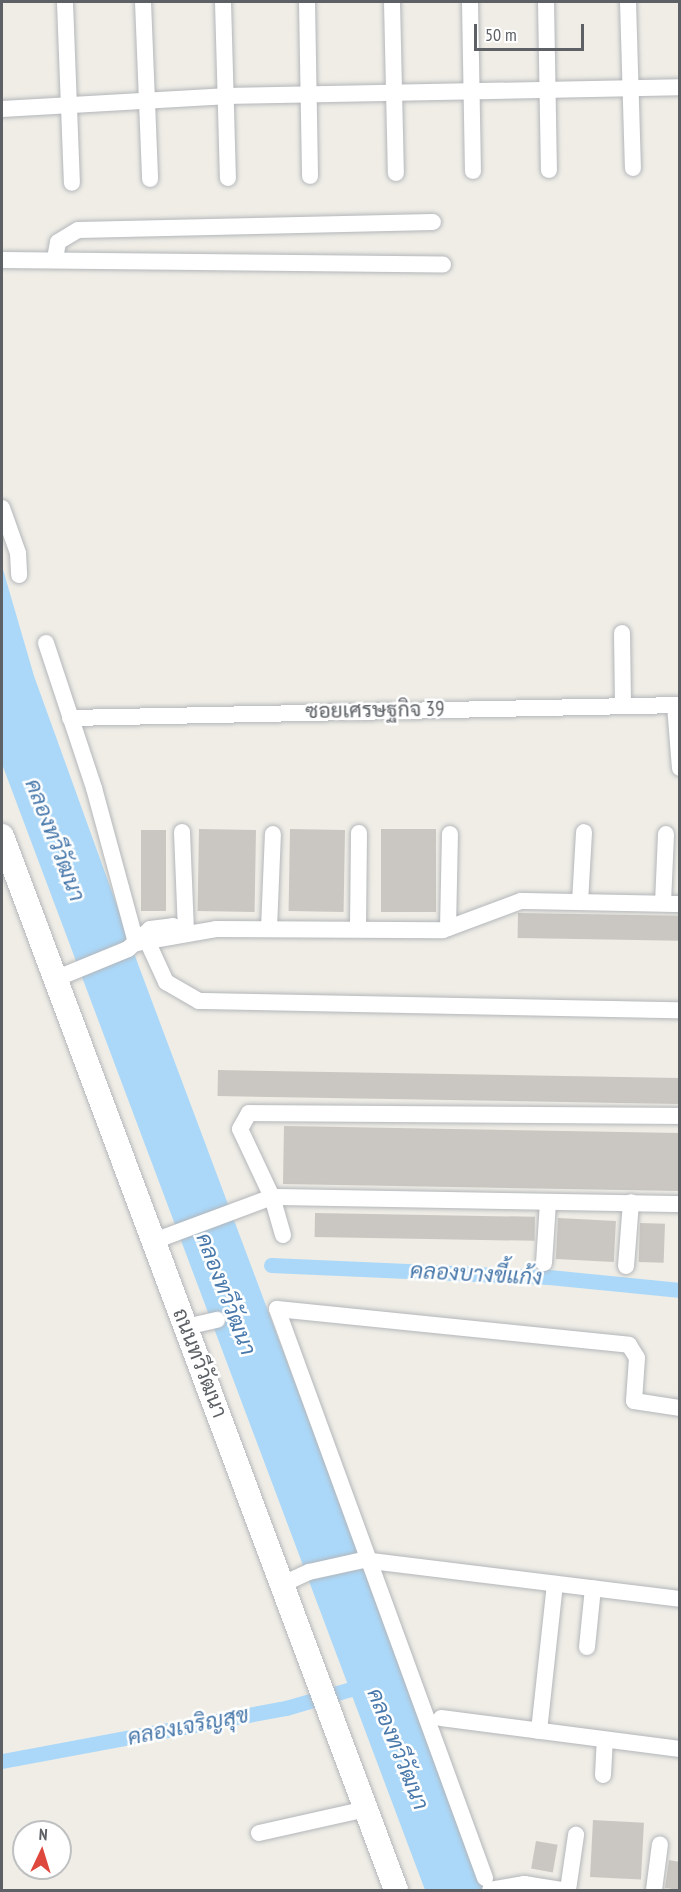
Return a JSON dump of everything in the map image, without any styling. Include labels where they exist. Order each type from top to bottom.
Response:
[{"type":"main road","name":"ถนนทวีวัฒนา","points":[[2,836],[396,1890]]},
{"type":"street","points":[[143,2],[150,180]]},
{"type":"street","points":[[223,2],[228,178]]},
{"type":"street","points":[[307,2],[310,176]]},
{"type":"street","points":[[392,2],[396,173]]},
{"type":"street","points":[[470,2],[473,171]]},
{"type":"street","points":[[546,2],[549,170]]},
{"type":"street","points":[[628,2],[633,88],[633,168]]},
{"type":"street","points":[[65,3],[72,183]]},
{"type":"street","points":[[2,109],[69,103],[225,96],[680,87]]},
{"type":"street","points":[[2,96],[37,105]]},
{"type":"street","points":[[55,259],[58,243],[78,230],[433,222]]},
{"type":"street","points":[[2,260],[443,266]]},
{"type":"street","points":[[2,508],[18,553],[19,574]]},
{"type":"street","points":[[622,633],[623,706]]},
{"type":"street","points":[[46,643],[138,946],[166,982],[198,1001],[680,1010]]},
{"type":"street","points":[[677,705],[680,768]]},
{"type":"street","name":"ซอยเศรษฐกิจ 39","points":[[70,718],[677,705]]},
{"type":"street","points":[[182,832],[186,933]]},
{"type":"street","points":[[580,902],[584,832]]},
{"type":"street","points":[[358,928],[359,833]]},
{"type":"street","points":[[269,928],[273,834]]},
{"type":"street","points":[[448,928],[450,834]]},
{"type":"street","points":[[55,979],[83,970],[138,946],[186,933],[269,928],[448,928],[506,903],[671,904],[666,834]]},
{"type":"street","points":[[283,1235],[272,1197],[240,1129],[249,1113],[680,1116]]},
{"type":"street","points":[[154,1242],[186,1227],[272,1197],[680,1204]]},
{"type":"street","points":[[544,1263],[548,1202]]},
{"type":"street","points":[[626,1266],[631,1202]]},
{"type":"street","points":[[562,1890],[524,1884],[487,1884],[365,1560],[277,1309],[629,1345],[637,1358],[631,1396],[640,1403],[680,1408]]},
{"type":"street","points":[[186,1327],[217,1320]]},
{"type":"street","points":[[283,1584],[309,1572],[365,1560],[680,1599]]},
{"type":"street","points":[[539,1731],[555,1584]]},
{"type":"street","points":[[587,1647],[593,1588]]},
{"type":"street","points":[[441,1718],[680,1749]]},
{"type":"street","points":[[603,1775],[605,1740]]},
{"type":"street","points":[[259,1833],[366,1809]]},
{"type":"street","points":[[568,1890],[576,1835]]},
{"type":"street","points":[[654,1890],[660,1844]]},
{"type":"water","name":"คลองทวีวัฒนา","points":[[2,566],[34,676],[138,964],[485,1890],[425,1890],[2,764]]},
{"type":"building","points":[[199,829],[256,830],[255,912],[198,911]]},
{"type":"building","points":[[290,829],[345,830],[344,912],[289,911]]},
{"type":"building","points":[[381,829],[436,829],[436,912],[381,912]]},
{"type":"building","points":[[141,830],[166,830],[166,911],[141,911]]},
{"type":"building","points":[[518,913],[680,916],[680,941],[518,938]]},
{"type":"building","points":[[218,1070],[680,1078],[679,1104],[218,1096]]},
{"type":"building","points":[[284,1126],[680,1133],[679,1191],[283,1184]]},
{"type":"building","points":[[315,1213],[535,1217],[535,1241],[315,1237]]},
{"type":"building","points":[[558,1218],[616,1221],[614,1262],[556,1259]]},
{"type":"building","points":[[640,1223],[665,1224],[664,1263],[639,1262]]},
{"type":"building","points":[[593,1820],[644,1823],[641,1880],[590,1877]]},
{"type":"building","points":[[536,1841],[558,1845],[553,1872],[531,1869]]},
{"type":"building","points":[[669,1860],[680,1862],[680,1890],[665,1888]]},
{"type":"waterway","name":"คลองบางขี้แก้ง","points":[[271,1265],[549,1277],[680,1290]]},
{"type":"waterway","name":"คลองเจริญสุข","points":[[2,1761],[286,1708],[368,1684]]}]
